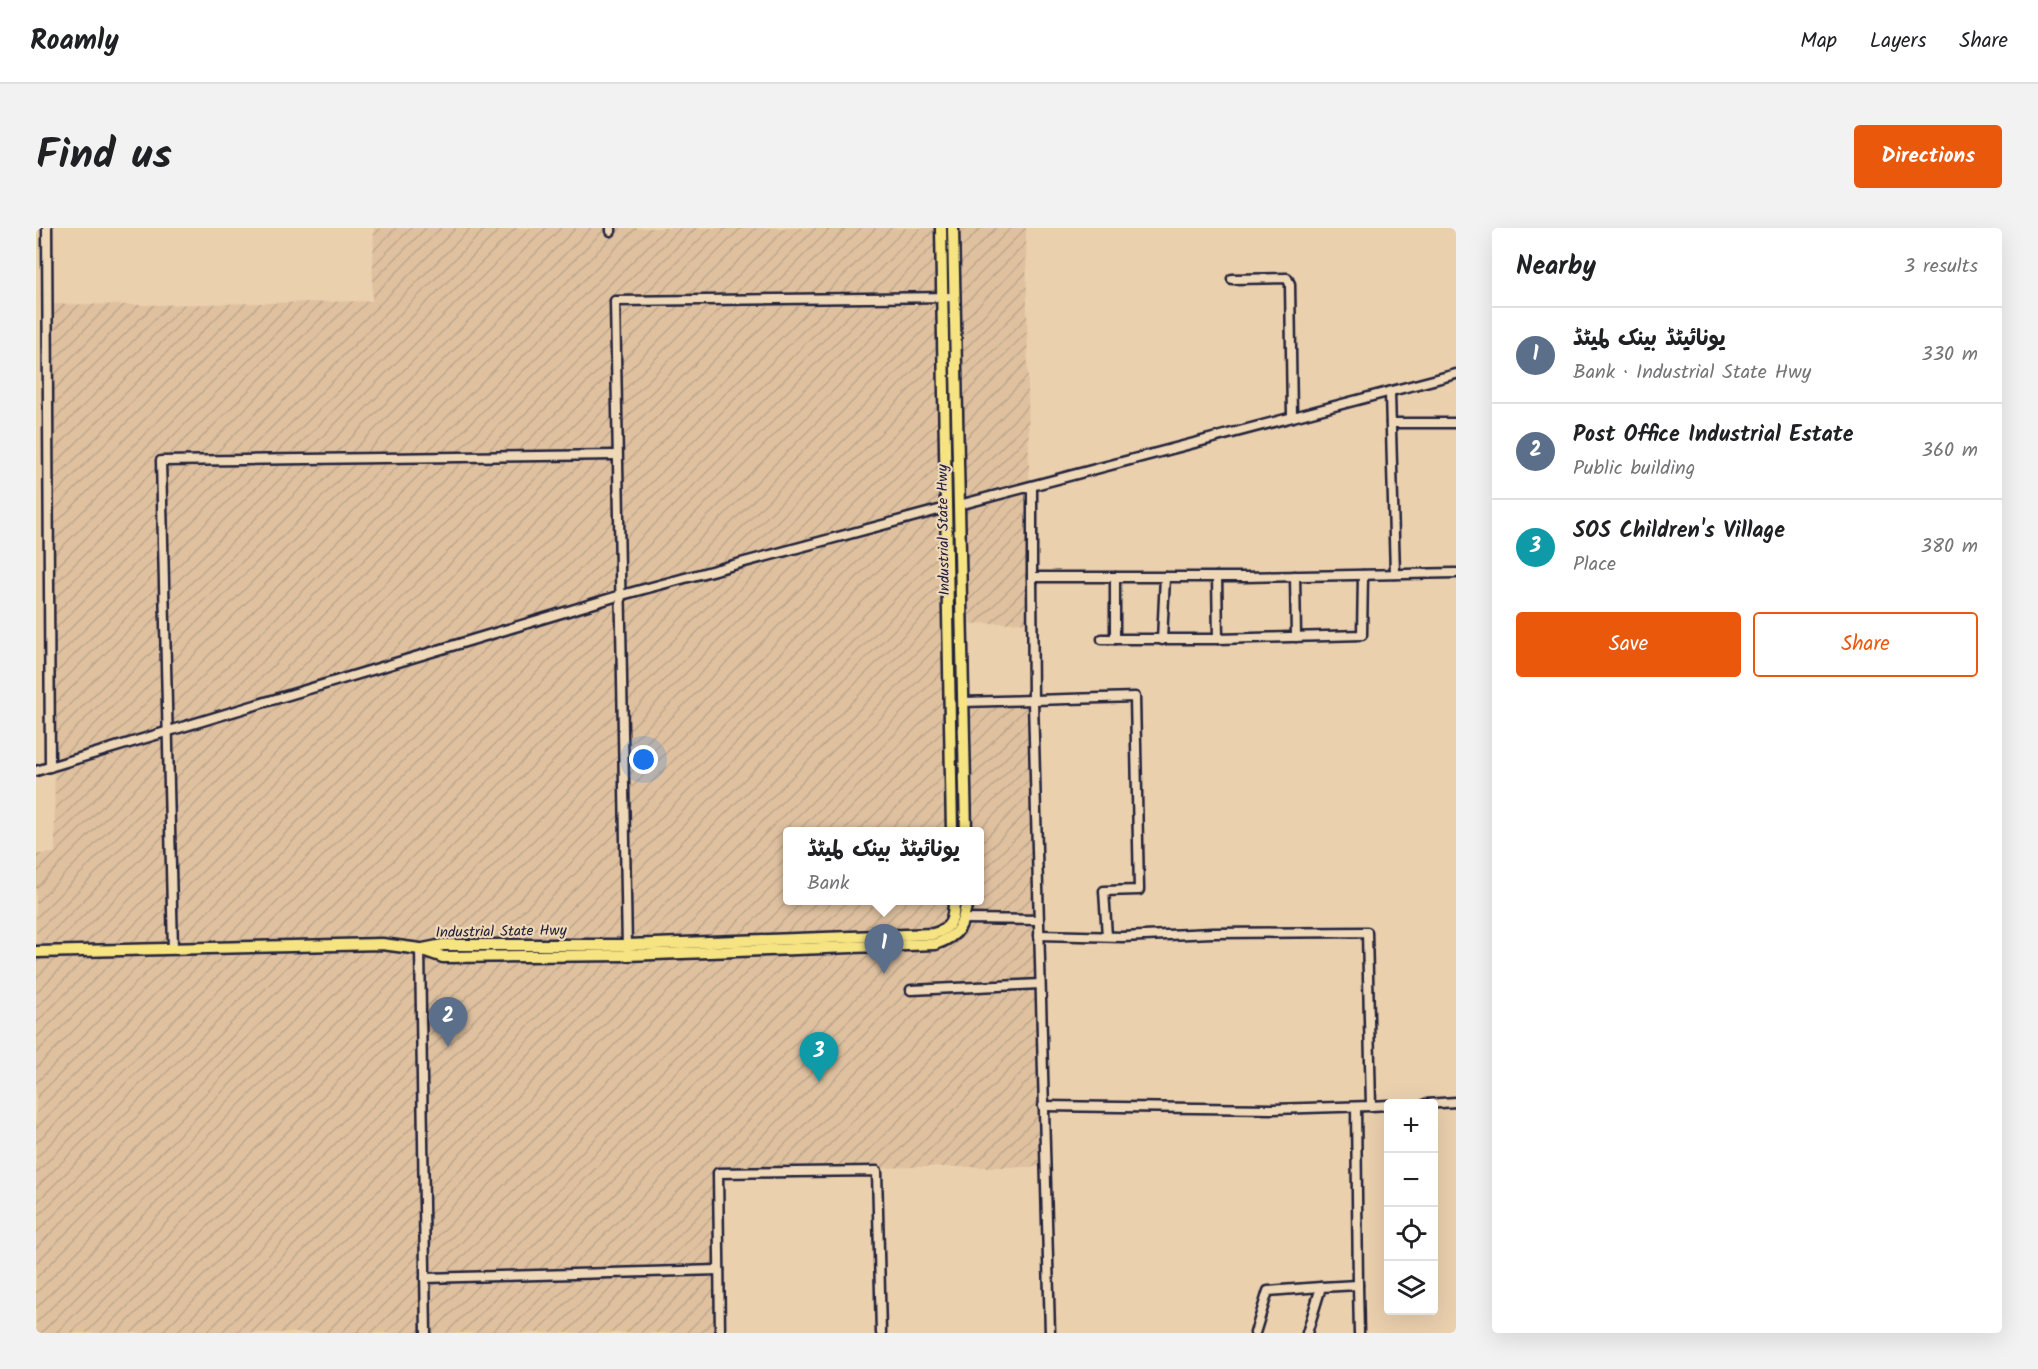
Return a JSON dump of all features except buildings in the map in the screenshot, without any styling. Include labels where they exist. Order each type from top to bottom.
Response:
[{"type":"main road","name":"Industrial State Hwy","points":[[941,228],[948,297],[957,446],[966,827]]},
{"type":"main road","name":"Industrial State Hwy","points":[[952,827],[945,446],[948,297],[953,228]]},
{"type":"main road","points":[[945,446],[957,446]]},
{"type":"main road","points":[[947,565],[960,565]]},
{"type":"main road","name":"Industrial State Hwy","points":[[627,950],[933,934],[948,928],[954,916],[954,905]]},
{"type":"main road","points":[[964,919],[966,905]]},
{"type":"main road","name":"Industrial State Hwy","points":[[36,952],[382,944],[420,949],[443,945],[627,950],[935,944],[955,935],[964,919]]},
{"type":"street","points":[[47,228],[50,767]]},
{"type":"street","points":[[1232,279],[1287,278],[1290,284],[1293,416]]},
{"type":"street","points":[[627,950],[615,301],[948,297]]},
{"type":"street","points":[[959,505],[1456,374]]},
{"type":"street","points":[[1390,393],[1395,574]]},
{"type":"street","points":[[1391,423],[1456,423]]},
{"type":"street","points":[[173,949],[161,461],[617,455]]},
{"type":"street","points":[[1032,486],[1033,701],[1050,1333]]},
{"type":"street","points":[[36,771],[621,595],[946,508]]},
{"type":"street","points":[[1032,577],[1456,573]]},
{"type":"street","points":[[1102,639],[1362,635],[1363,575]]},
{"type":"street","points":[[1295,576],[1296,637]]},
{"type":"street","points":[[1114,577],[1114,639]]},
{"type":"street","points":[[1162,639],[1165,577]]},
{"type":"street","points":[[1217,577],[1218,639]]},
{"type":"street","points":[[963,702],[1136,697],[1139,890],[1104,891],[1107,936]]},
{"type":"street","points":[[964,919],[1038,920]]},
{"type":"street","points":[[1039,935],[1367,932],[1371,1106]]},
{"type":"street","points":[[420,949],[426,1333]]},
{"type":"street","points":[[911,990],[1040,984]]},
{"type":"street","points":[[1438,1103],[1456,1102]]},
{"type":"street","points":[[1043,1106],[1273,1108],[1384,1105]]},
{"type":"street","points":[[1356,1107],[1359,1333]]},
{"type":"street","points":[[720,1333],[718,1173],[877,1171],[880,1333]]},
{"type":"street","points":[[425,1278],[719,1270]]},
{"type":"street","points":[[1255,1333],[1268,1291],[1358,1285]]},
{"type":"street","points":[[1307,1333],[1321,1287]]},
{"type":"shaded area","points":[[374,228],[1026,228],[1031,622],[963,624],[965,703],[1034,705],[1044,1167],[914,1167],[722,1172],[723,1333],[36,1333],[36,854],[55,853],[50,304],[145,305],[372,301]]},
{"type":"place","name":"یونائیٹڈ بینک لمیٹڈ","points":[[884,974]]},
{"type":"place","name":"Post Office Industrial Estate","points":[[448,1047]]},
{"type":"place","name":"SOS Children's Village","points":[[819,1082]]}]
